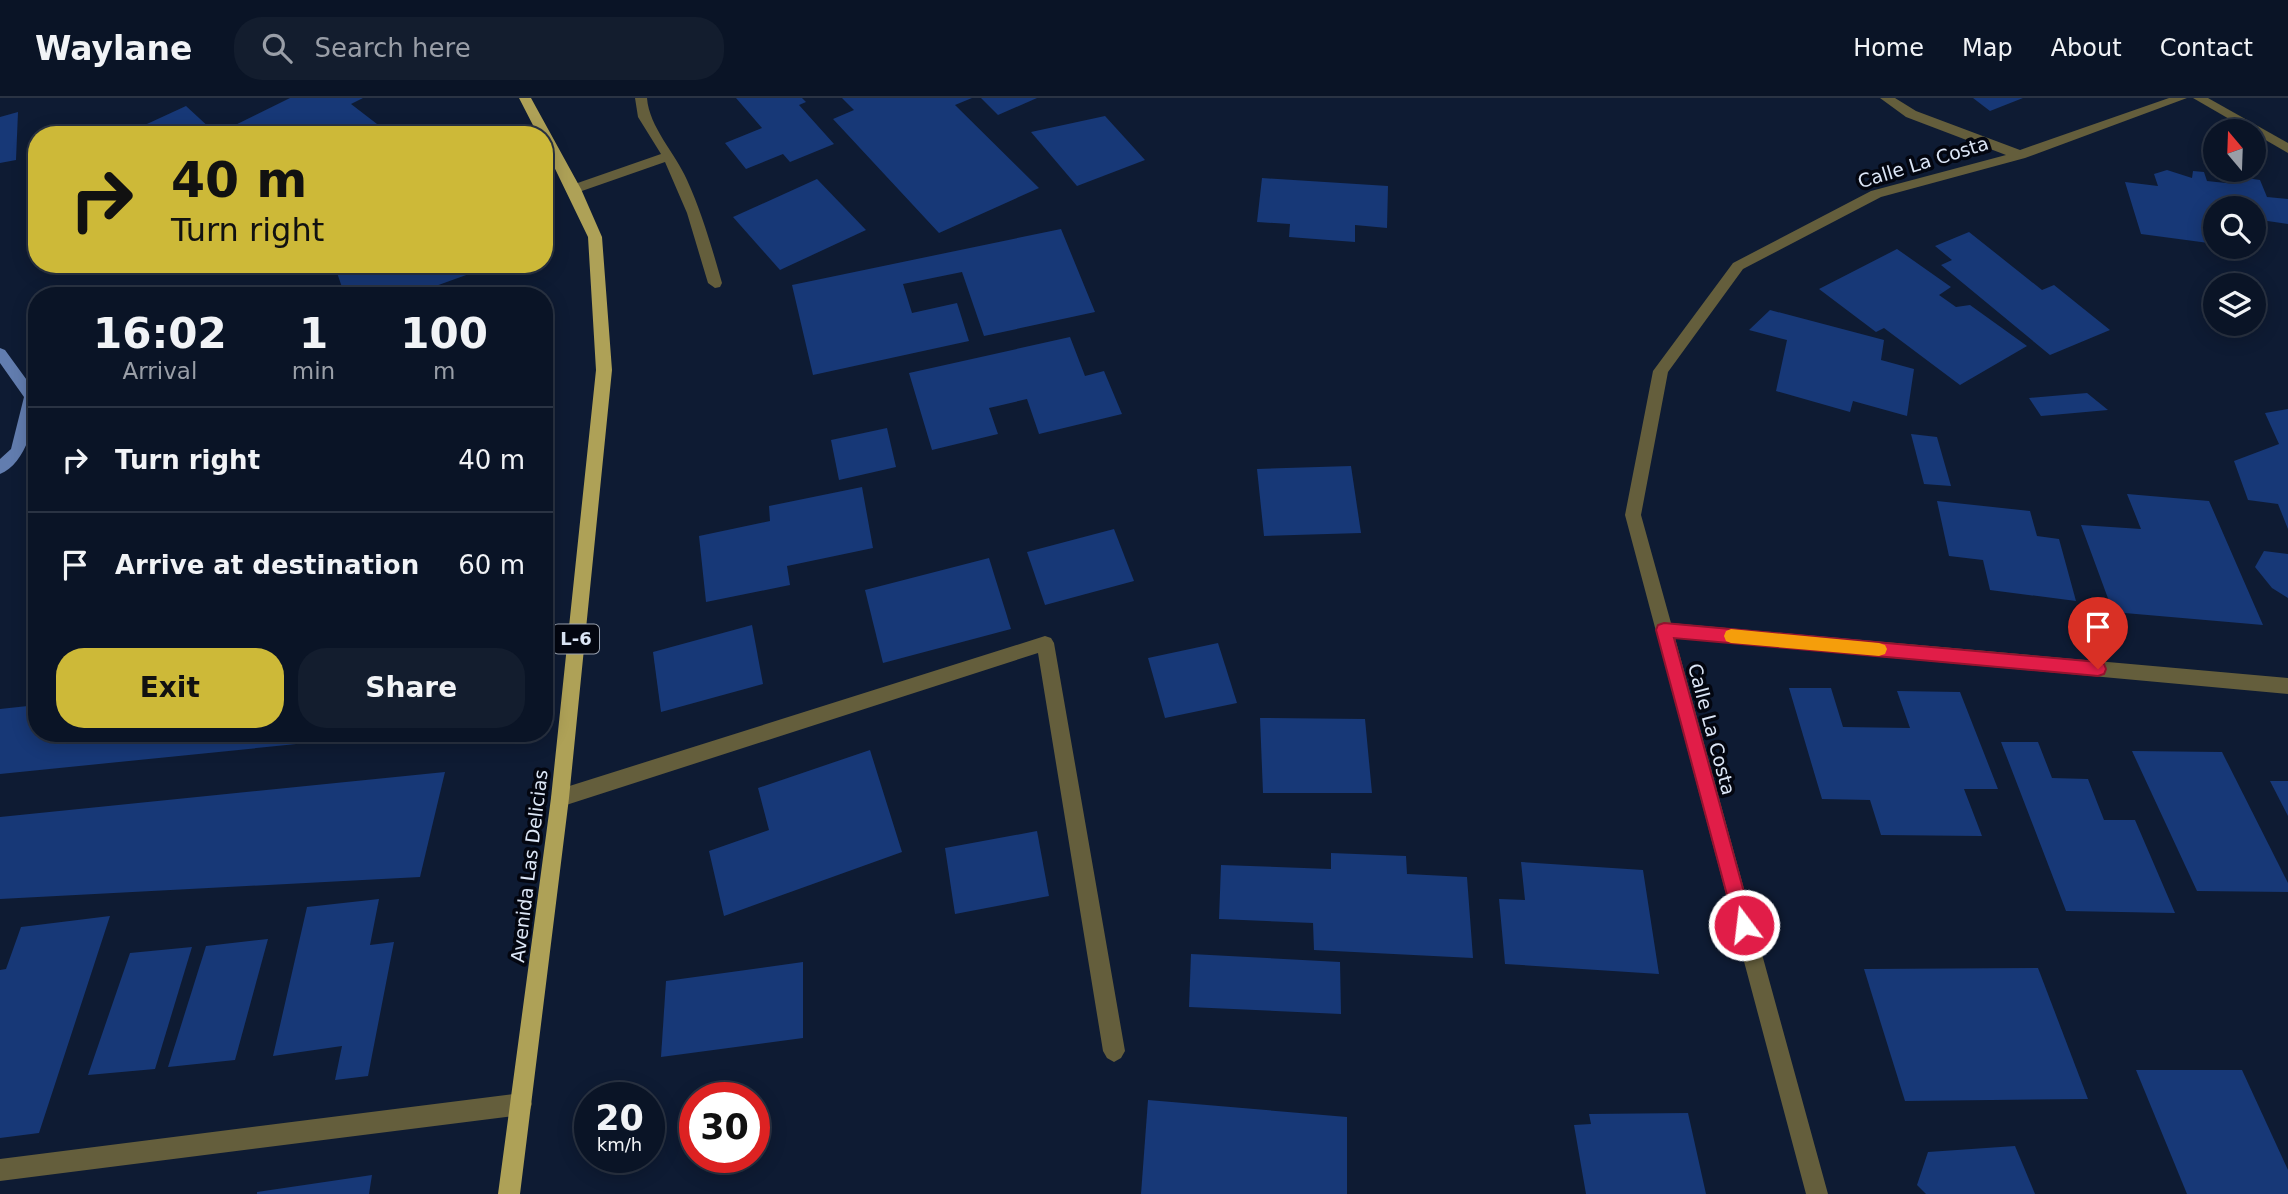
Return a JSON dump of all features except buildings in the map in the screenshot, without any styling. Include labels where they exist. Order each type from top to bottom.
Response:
[{"type":"main road","name":"Avenida Las Delicias","points":[[525,98],[540,126]]},
{"type":"main road","name":"Avenida Las Delicias","points":[[509,1194],[560,798],[604,370],[595,237],[553,150]]},
{"type":"street","points":[[641,98],[643,115],[668,156],[692,211],[715,283]]},
{"type":"street","points":[[1886,98],[1911,114],[2020,155]]},
{"type":"street","name":"Calle La Costa","points":[[1817,1194],[1633,515],[1661,370],[1738,266],[1876,194],[2020,155],[2181,98]]},
{"type":"street","points":[[2199,98],[2288,149]]},
{"type":"street","points":[[574,189],[668,156]]},
{"type":"street","points":[[1664,630],[2288,687]]},
{"type":"street","points":[[560,798],[1045,643],[1114,1051]]},
{"type":"street","points":[[0,1170],[521,1104]]},
{"type":"waterway","points":[[0,353],[28,392]]},
{"type":"waterway","points":[[0,468],[18,451],[28,409]]},
{"type":"slow traffic","points":[[1731,636],[1879,649]]},
{"type":"route","points":[[1744,925],[1664,630],[2098,669]]}]
